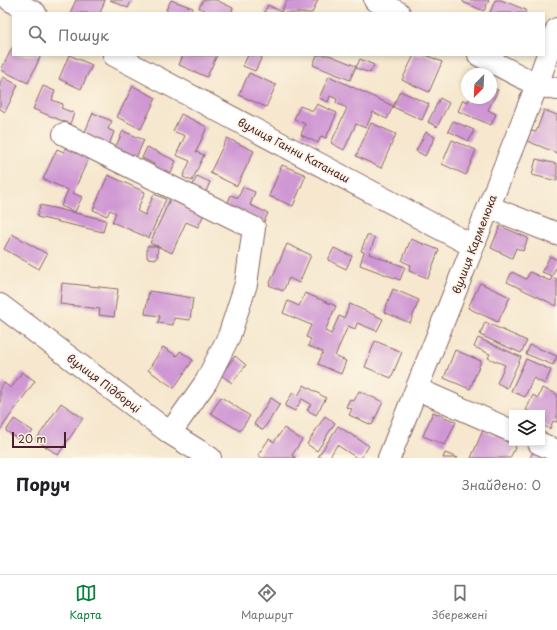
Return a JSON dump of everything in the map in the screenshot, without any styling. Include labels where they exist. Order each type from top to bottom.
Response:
[{"type":"street","points":[[10,0],[33,12]]},
{"type":"street","points":[[374,0],[397,12]]},
{"type":"street","name":"вулиця Кармелюка","points":[[390,458],[489,207],[547,87],[557,29]]},
{"type":"street","name":"вулиця Ганни Катанаш","points":[[116,56],[473,246]]},
{"type":"street","points":[[481,56],[547,87]]},
{"type":"street","points":[[64,134],[254,228],[246,284],[229,336],[206,382],[170,433]]},
{"type":"street","points":[[489,207],[557,234]]},
{"type":"street","name":"вулиця Підборці","points":[[0,305],[170,433],[210,458]]},
{"type":"street","points":[[417,389],[509,430]]},
{"type":"street","points":[[545,446],[557,451]]},
{"type":"building","points":[[76,0],[105,0],[100,12],[70,12]]},
{"type":"building","points":[[110,0],[132,0],[128,8]]},
{"type":"building","points":[[171,0],[193,8],[191,12],[170,12],[166,10]]},
{"type":"building","points":[[203,0],[216,0],[233,8],[231,12],[209,12],[199,8]]},
{"type":"building","points":[[287,0],[318,0],[312,12],[281,12]]},
{"type":"building","points":[[463,0],[489,0],[484,11],[463,2]]},
{"type":"building","points":[[495,0],[501,0],[526,10],[525,12],[490,12]]},
{"type":"building","points":[[268,5],[281,12],[264,12]]},
{"type":"building","points":[[12,48],[12,56],[41,56],[28,83],[1,70]]},
{"type":"building","points":[[69,56],[92,65],[81,89],[59,79]]},
{"type":"building","points":[[183,56],[217,56],[207,77],[179,65]]},
{"type":"building","points":[[248,56],[262,56],[255,71],[243,66]]},
{"type":"building","points":[[317,56],[331,56],[356,66],[350,80],[313,65]]},
{"type":"building","points":[[414,56],[428,56],[442,62],[429,92],[402,80]]},
{"type":"building","points":[[360,59],[374,65],[370,73],[356,68]]},
{"type":"building","points":[[249,73],[276,85],[266,107],[239,95]]},
{"type":"building","points":[[329,76],[393,106],[387,119],[373,112],[366,128],[356,124],[344,150],[331,143],[347,108],[336,103],[337,99],[330,96],[328,102],[319,98]]},
{"type":"building","points":[[3,77],[18,85],[5,112],[0,109],[0,83]]},
{"type":"building","points":[[43,86],[55,91],[52,100],[63,104],[61,108],[74,113],[70,124],[33,109]]},
{"type":"building","points":[[133,86],[156,98],[141,129],[117,117]]},
{"type":"building","points":[[400,91],[429,104],[422,120],[393,107]]},
{"type":"building","points":[[440,98],[449,103],[437,127],[428,122]]},
{"type":"building","points":[[317,104],[337,113],[326,138],[321,136],[318,143],[301,135],[305,124],[294,119],[300,106],[313,111]]},
{"type":"building","points":[[461,104],[491,104],[488,110],[496,114],[491,125],[458,111]]},
{"type":"building","points":[[544,110],[557,115],[557,153],[527,141],[531,131],[536,132]]},
{"type":"building","points":[[93,113],[112,121],[108,129],[114,132],[109,145],[84,134]]},
{"type":"building","points":[[181,114],[207,127],[196,152],[204,155],[192,181],[183,177],[190,161],[176,155],[185,136],[173,131]]},
{"type":"building","points":[[453,121],[474,130],[469,141],[448,131]]},
{"type":"building","points":[[371,123],[396,134],[381,168],[356,156]]},
{"type":"building","points":[[123,131],[144,140],[135,160],[114,150]]},
{"type":"building","points":[[426,132],[435,137],[425,156],[416,151]]},
{"type":"building","points":[[227,138],[254,151],[237,186],[210,173]]},
{"type":"building","points":[[452,140],[476,150],[466,175],[442,164]]},
{"type":"building","points":[[67,144],[90,155],[73,193],[82,197],[75,212],[61,206],[68,190],[43,179],[57,149],[64,152]]},
{"type":"building","points":[[147,147],[176,161],[171,173],[165,170],[162,176],[151,171],[154,164],[142,158]]},
{"type":"building","points":[[536,159],[557,164],[557,181],[532,175]]},
{"type":"building","points":[[282,165],[306,175],[293,206],[269,196]]},
{"type":"building","points":[[108,175],[145,192],[137,211],[145,215],[154,194],[166,199],[149,238],[112,222],[116,213],[110,210],[107,216],[93,210]]},
{"type":"building","points":[[197,176],[210,182],[204,196],[190,190]]},
{"type":"building","points":[[243,187],[255,192],[250,205],[268,213],[264,222],[245,213],[225,209],[231,195],[238,198]]},
{"type":"building","points":[[171,197],[205,212],[198,227],[186,222],[172,253],[150,243]]},
{"type":"building","points":[[40,205],[106,220],[103,232],[37,217]]},
{"type":"building","points":[[500,226],[528,238],[523,251],[516,248],[512,258],[491,248]]},
{"type":"building","points":[[12,234],[47,254],[39,269],[4,249]]},
{"type":"building","points":[[367,235],[375,238],[369,254],[405,267],[400,280],[360,265],[364,252],[361,251]]},
{"type":"building","points":[[411,239],[439,250],[428,278],[409,271],[411,265],[402,261]]},
{"type":"building","points":[[287,244],[311,255],[299,283],[289,278],[283,291],[269,285]]},
{"type":"building","points":[[147,246],[158,246],[157,259],[147,258]]},
{"type":"building","points":[[334,248],[352,256],[346,269],[328,260]]},
{"type":"building","points":[[550,256],[557,260],[557,265],[552,276],[542,272]]},
{"type":"building","points":[[512,272],[526,279],[530,272],[550,281],[552,277],[557,279],[557,306],[507,282]]},
{"type":"building","points":[[62,283],[118,289],[114,317],[99,315],[100,309],[60,304]]},
{"type":"building","points":[[480,283],[510,297],[498,322],[468,308]]},
{"type":"building","points":[[393,289],[419,300],[410,323],[384,312]]},
{"type":"building","points":[[149,291],[193,298],[190,320],[174,318],[173,325],[158,323],[160,316],[145,314]]},
{"type":"building","points":[[305,293],[336,306],[325,331],[331,334],[339,316],[344,318],[350,304],[383,319],[377,331],[357,323],[355,329],[348,326],[335,356],[346,361],[341,374],[318,364],[323,352],[308,346],[311,339],[306,337],[311,325],[283,313],[288,301],[299,306]]},
{"type":"building","points":[[485,322],[527,341],[521,353],[480,335]]},
{"type":"building","points":[[478,338],[521,357],[507,388],[497,383],[505,365],[488,358],[490,354],[474,347]]},
{"type":"building","points":[[375,341],[402,352],[391,378],[365,367]]},
{"type":"building","points":[[530,345],[557,356],[553,365],[526,354]]},
{"type":"building","points":[[163,347],[177,356],[180,351],[193,360],[174,388],[148,370]]},
{"type":"building","points":[[455,350],[481,361],[470,389],[444,378]]},
{"type":"building","points":[[235,356],[246,365],[232,383],[221,375]]},
{"type":"building","points":[[526,359],[551,370],[545,384],[533,378],[525,397],[511,391]]},
{"type":"building","points":[[22,372],[35,381],[0,430],[0,388],[4,383],[11,388]]},
{"type":"building","points":[[304,385],[326,398],[316,415],[307,410],[311,404],[302,399],[295,411],[285,406],[293,392],[298,396]]},
{"type":"building","points":[[542,388],[557,394],[557,422],[553,421],[550,429],[545,426],[545,410],[526,410],[533,395],[538,398]]},
{"type":"building","points":[[359,391],[383,402],[372,425],[349,415],[352,409],[346,407],[350,399],[354,401]]},
{"type":"building","points":[[221,397],[250,416],[240,431],[211,413]]},
{"type":"building","points":[[271,398],[280,404],[263,430],[254,424]]},
{"type":"building","points":[[61,403],[83,418],[58,455],[36,440]]},
{"type":"building","points":[[433,412],[456,422],[445,445],[423,436]]},
{"type":"building","points":[[325,416],[335,423],[317,451],[307,444]]},
{"type":"building","points":[[14,419],[33,431],[24,443],[6,431]]},
{"type":"building","points":[[338,426],[369,446],[361,458],[357,458],[337,445],[329,458],[318,457]]},
{"type":"building","points":[[284,428],[302,440],[292,455],[296,458],[262,458],[258,455],[269,439],[274,442]]},
{"type":"building","points":[[498,429],[508,434],[505,441],[509,443],[509,446],[516,446],[510,458],[471,458],[483,430],[495,436]]},
{"type":"building","points":[[533,452],[545,458],[530,458]]},
{"type":"building","points":[[445,453],[458,458],[443,458]]}]
